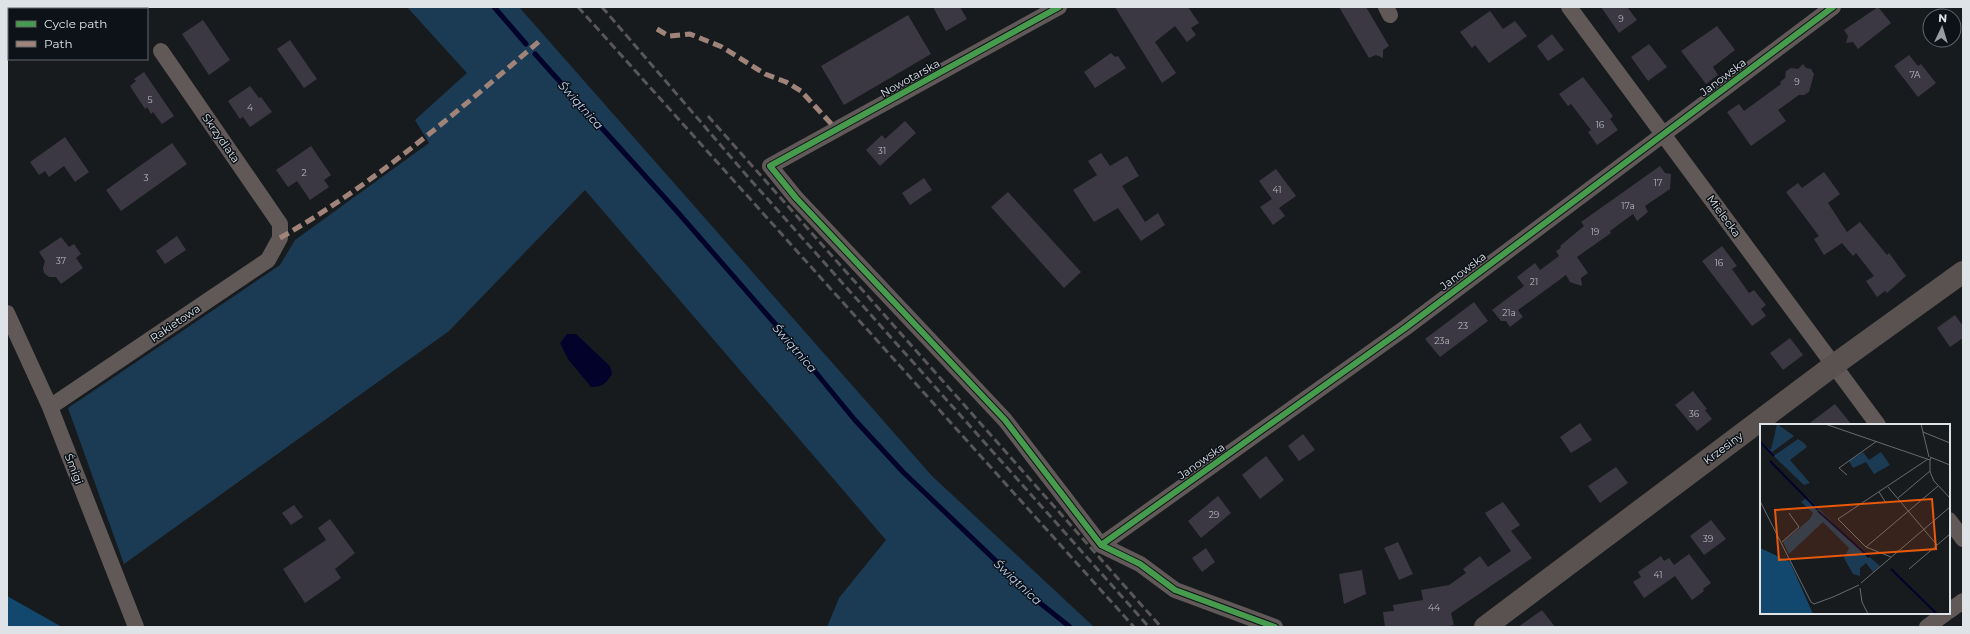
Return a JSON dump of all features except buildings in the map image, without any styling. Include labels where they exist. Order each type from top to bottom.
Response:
[{"type":"street","name":"Nowotarska","points":[[1059,7],[770,166],[796,198],[1005,420],[1100,544]]},
{"type":"street","name":"Mielecka","points":[[1569,7],[1877,424]]},
{"type":"street","name":"Janowska","points":[[1100,544],[1393,336],[1833,7]]},
{"type":"street","name":"Skrzydlata","points":[[161,51],[280,224]]},
{"type":"street","name":"Rakietowa","points":[[50,407],[268,260],[280,238],[280,224]]},
{"type":"street","name":"Krzesiny","points":[[1485,627],[1834,365],[1963,272]]},
{"type":"street","name":"Śmigi","points":[[7,313],[50,407],[136,627]]},
{"type":"street","points":[[1950,521],[1963,539]]},
{"type":"street","points":[[1100,544],[1140,564],[1175,590],[1275,627]]},
{"type":"street","points":[[1950,610],[1963,601]]},
{"type":"street","points":[[1927,627],[1945,614]]},
{"type":"shaded area","points":[[407,7],[519,7],[932,476],[1094,627],[827,627],[839,598],[886,540],[585,190],[449,331],[124,564],[68,408],[280,265],[295,240],[429,143],[415,120],[467,73]]},
{"type":"shaded area","points":[[567,334],[576,334],[610,366],[612,374],[608,380],[603,384],[591,387],[568,359],[560,343]]},
{"type":"shaded area","points":[[7,596],[62,627],[7,627]]},
{"type":"waterway","name":"Świątnica","points":[[494,7],[526,44]]},
{"type":"waterway","name":"Świątnica","points":[[535,54],[674,208],[790,341],[854,419],[903,472],[1040,603],[1070,627]]},
{"type":"railway","points":[[578,7],[1134,627]]},
{"type":"railway","points":[[602,7],[748,177],[1149,627]]},
{"type":"railway","points":[[708,116],[1161,627]]},
{"type":"marked path","points":[[657,29],[669,36],[690,34],[722,47],[765,74],[786,82],[801,91],[836,129]]},
{"type":"marked path","points":[[280,238],[350,194],[383,170],[448,119],[542,39]]},
{"type":"cycle path","points":[[1059,7],[770,166],[796,198],[1005,420],[1101,545],[1140,564],[1175,590],[1275,627]]},
{"type":"cycle path","points":[[1101,545],[1405,328],[1833,7]]}]
